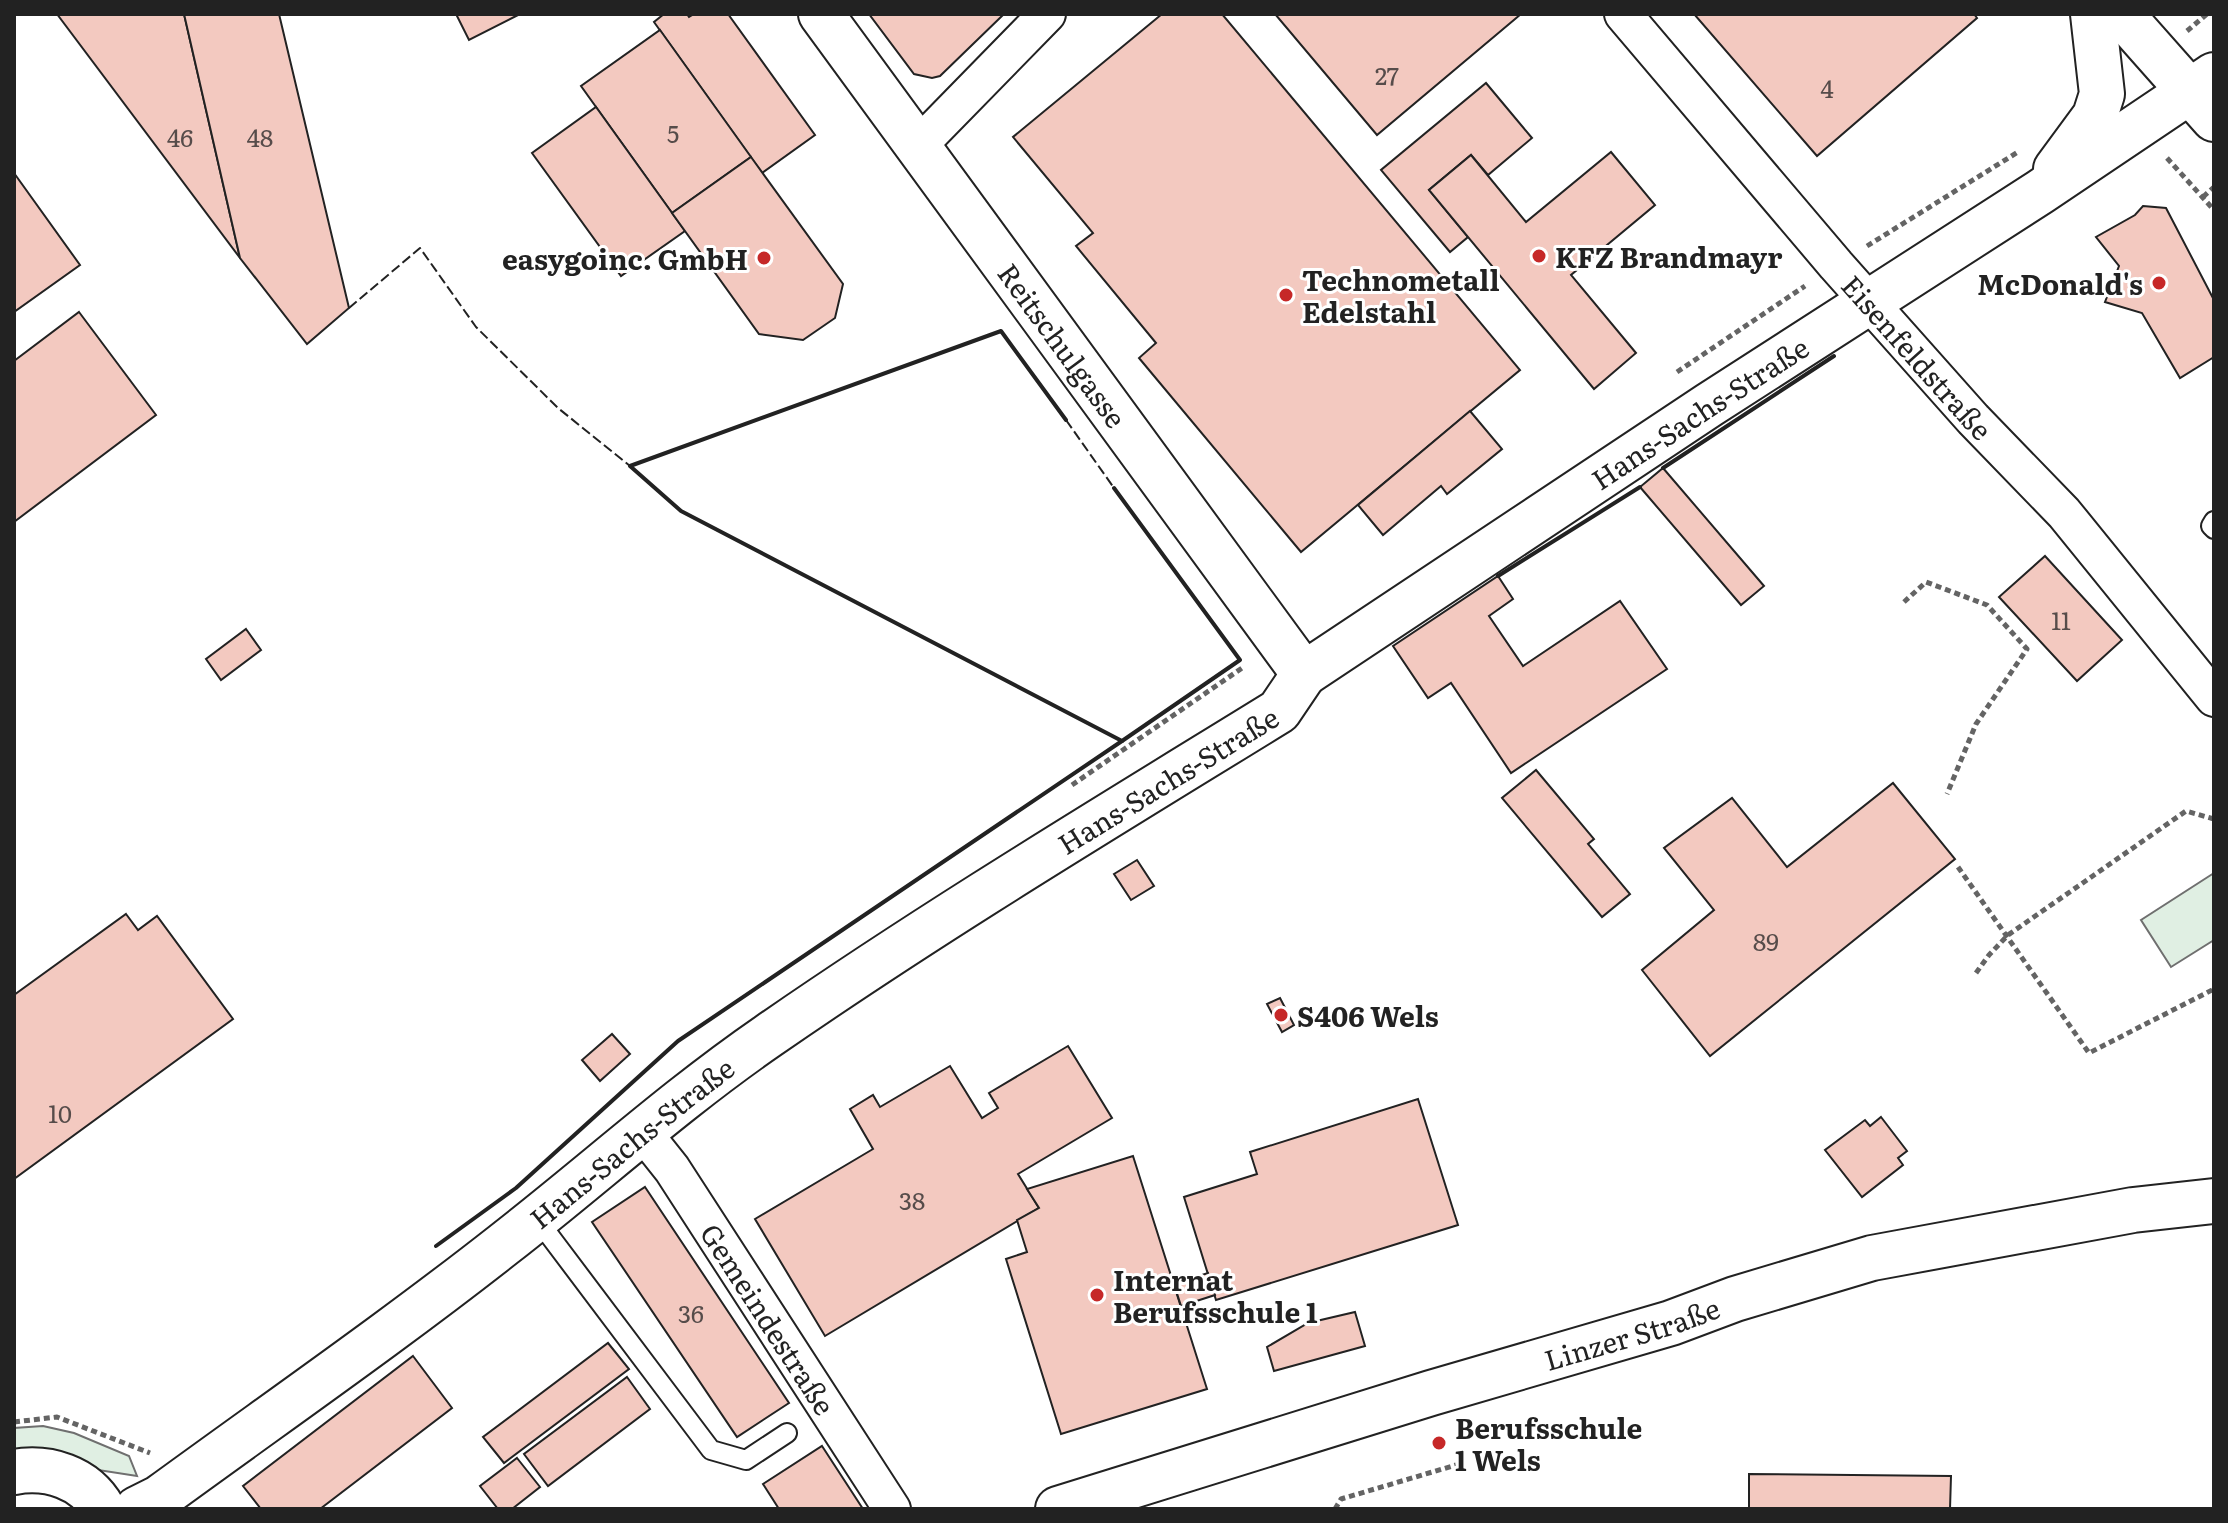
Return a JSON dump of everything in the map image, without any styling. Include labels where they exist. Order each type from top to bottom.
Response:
[{"type":"main road","name":"Reitschulgasse","points":[[821,14],[1304,674]]},
{"type":"main road","points":[[2040,192],[2095,116],[2102,94],[2093,14]]},
{"type":"main road","points":[[2121,14],[2206,95]]},
{"type":"main road","name":"Hans-Sachs-Straße","points":[[137,1509],[159,1498],[443,1293],[537,1219],[641,1130],[765,1038],[963,905],[1279,711],[1304,674],[1709,405],[2040,192],[2206,95]]},
{"type":"main road","name":"Linzer Straße","points":[[1058,1509],[1431,1393],[1671,1323],[1735,1299],[1872,1258],[2133,1210],[2214,1201]]},
{"type":"main road","points":[[14,1472],[30,1469],[54,1472],[78,1482],[98,1500],[103,1509]]},
{"type":"street","points":[[917,147],[1047,14]]},
{"type":"street","name":"Eisenfeldstraße","points":[[1623,14],[1870,303],[1973,419],[2064,513],[2214,698]]},
{"type":"street","name":"Gemeindestraße","points":[[641,1130],[672,1169],[892,1509]]},
{"type":"lane","points":[[2214,521],[2211,526],[2214,529]]},
{"type":"lane","points":[[537,1219],[711,1450],[746,1460],[787,1433]]},
{"type":"path","points":[[2203,197],[2214,187]]},
{"type":"path","points":[[1904,602],[1926,582],[1987,605],[2027,649],[1976,724],[1947,794]]},
{"type":"path","points":[[1976,973],[2008,935],[2186,811],[2214,819]]},
{"type":"path","points":[[1958,867],[2089,1053],[2214,989]]},
{"type":"path","points":[[1335,1509],[1341,1499],[1456,1465]]},
{"type":"green space","points":[[2214,873],[2214,940],[2171,967],[2141,920]]},
{"type":"green space","points":[[43,1426],[74,1433],[129,1456],[137,1476],[14,1457],[14,1428]]},
{"type":"building","points":[[57,14],[184,14],[240,258]]},
{"type":"building","points":[[184,14],[279,14],[349,308],[307,344],[240,258]]},
{"type":"building","points":[[456,14],[520,14],[469,40]]},
{"type":"building","points":[[664,14],[687,14],[689,17],[694,14],[728,14],[815,135],[762,173],[654,22]]},
{"type":"building","points":[[869,14],[1004,14],[940,76],[932,78],[914,74]]},
{"type":"building","name":"Technometall Edelstahl","points":[[1162,14],[1222,14],[1520,370],[1301,552],[1139,358],[1156,343],[1076,246],[1093,233],[1013,137]]},
{"type":"building","points":[[1275,14],[1521,14],[1377,135]]},
{"type":"building","points":[[1694,14],[1974,14],[1977,18],[1817,156]]},
{"type":"building","points":[[660,30],[751,157],[672,213],[581,86]]},
{"type":"building","points":[[1486,83],[1532,138],[1488,175],[1471,155],[1429,190],[1468,237],[1450,252],[1381,170]]},
{"type":"building","points":[[596,107],[685,231],[621,276],[532,153]]},
{"type":"building","name":"KFZ Brandmayr","points":[[1611,152],[1655,205],[1571,275],[1636,353],[1594,389],[1429,190],[1471,155],[1526,222]]},
{"type":"building","name":"easygoinc. GmbH","points":[[751,157],[843,284],[835,318],[803,340],[759,334],[672,213]]},
{"type":"building","points":[[14,173],[80,265],[14,312]]},
{"type":"building","name":"McDonald's","points":[[2143,206],[2166,208],[2214,300],[2214,357],[2180,378],[2142,313],[2105,302],[2119,266],[2096,237],[2135,215]]},
{"type":"building","points":[[79,312],[156,415],[14,522],[14,361]]},
{"type":"building","points":[[1470,411],[1502,449],[1447,494],[1441,486],[1383,535],[1358,505]]},
{"type":"building","points":[[1663,468],[1764,586],[1741,605],[1640,487]]},
{"type":"building","points":[[2045,556],[2122,640],[2077,681],[1999,597]]},
{"type":"building","points":[[1498,576],[1513,599],[1489,616],[1523,666],[1620,601],[1667,669],[1511,773],[1451,683],[1428,698],[1393,646]]},
{"type":"building","points":[[246,629],[261,650],[221,680],[206,659]]},
{"type":"building","points":[[1536,770],[1594,839],[1588,844],[1630,894],[1602,917],[1502,798]]},
{"type":"building","points":[[1893,783],[1955,859],[1710,1056],[1642,970],[1714,910],[1664,848],[1732,798],[1787,867]]},
{"type":"building","points":[[1137,860],[1154,886],[1131,900],[1114,874]]},
{"type":"building","points":[[126,914],[138,930],[157,916],[233,1019],[14,1179],[14,995]]},
{"type":"building","name":"S406 Wels","points":[[1280,998],[1294,1025],[1282,1032],[1267,1004]]},
{"type":"building","points":[[612,1034],[630,1054],[600,1081],[582,1060]]},
{"type":"building","points":[[1068,1046],[1112,1118],[1018,1174],[1039,1208],[825,1336],[755,1219],[873,1149],[850,1109],[873,1095],[880,1107],[950,1066],[982,1118],[998,1108],[989,1093]]},
{"type":"building","points":[[1418,1099],[1458,1225],[1216,1300],[1184,1197],[1257,1174],[1250,1152]]},
{"type":"building","points":[[1881,1117],[1907,1151],[1898,1158],[1903,1165],[1862,1197],[1825,1150],[1865,1120],[1870,1126]]},
{"type":"building","name":"Internat Berufsschule 1","points":[[1133,1156],[1207,1389],[1061,1434],[1006,1259],[1027,1252],[1017,1220],[1039,1208],[1027,1189]]},
{"type":"building","points":[[645,1187],[789,1403],[737,1437],[592,1222]]},
{"type":"building","points":[[1208,1273],[1215,1295],[1181,1306],[1174,1284]]},
{"type":"building","points":[[1355,1312],[1365,1346],[1274,1371],[1267,1347],[1308,1323]]},
{"type":"building","points":[[608,1343],[629,1369],[504,1463],[483,1437]]},
{"type":"building","points":[[413,1356],[452,1408],[320,1509],[261,1509],[243,1486]]},
{"type":"building","points":[[627,1377],[650,1409],[548,1486],[524,1454]]},
{"type":"building","points":[[822,1446],[863,1509],[779,1509],[763,1484]]},
{"type":"building","points":[[517,1458],[540,1487],[512,1509],[498,1509],[480,1486]]},
{"type":"building","points":[[1749,1474],[1951,1476],[1950,1509],[1749,1509]]},
{"type":"fence","points":[[349,308],[420,248],[476,327],[558,408],[630,466]]},
{"type":"fence","points":[[1066,420],[1114,488]]},
{"type":"wall","points":[[1066,420],[1001,331],[630,466],[681,511],[1122,741],[1240,660],[1114,488]]},
{"type":"wall","points":[[1663,468],[1834,356]]},
{"type":"wall","points":[[1498,576],[1640,487]]},
{"type":"wall","points":[[436,1246],[516,1188],[678,1041],[1122,741]]},
{"type":"place","name":"KFZ Brandmayr","points":[[1539,256]]},
{"type":"place","name":"easygoinc. GmbH","points":[[764,258]]},
{"type":"place","name":"McDonald's","points":[[2159,283]]},
{"type":"place","name":"Technometall Edelstahl","points":[[1286,295]]},
{"type":"place","name":"S406 Wels","points":[[1281,1015]]},
{"type":"place","name":"Internat Berufsschule 1","points":[[1097,1295]]},
{"type":"place","name":"Berufsschule 1 Wels","points":[[1439,1443]]}]
